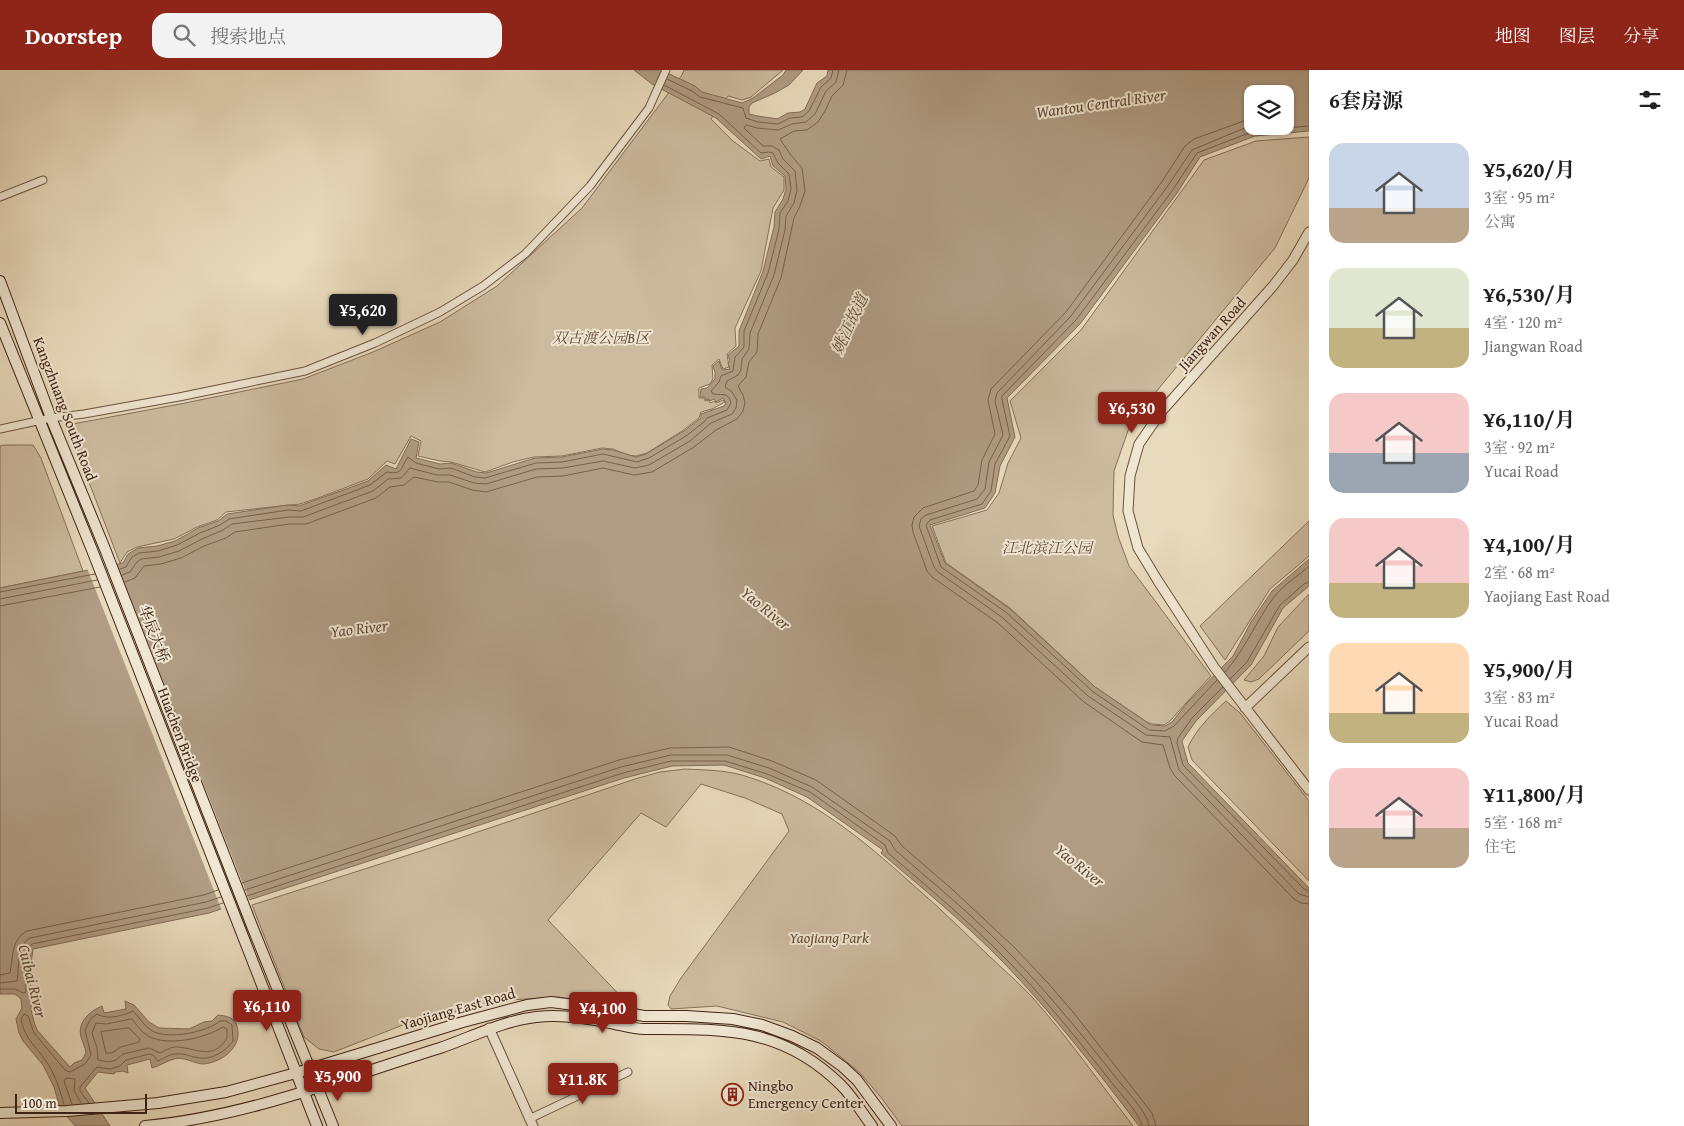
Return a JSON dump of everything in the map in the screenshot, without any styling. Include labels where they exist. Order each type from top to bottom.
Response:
[{"type":"main road","name":"Kangzhuang South Road","points":[[0,280],[51,418],[105,548]]},
{"type":"main road","name":"Kangzhuang South Road","points":[[0,323],[92,550]]},
{"type":"main road","name":"华辰大桥","points":[[105,548],[252,926],[333,1126]]},
{"type":"main road","name":"Huachen Bridge","points":[[92,550],[317,1126]]},
{"type":"main road","name":"Yaojiang East Road","points":[[0,1113],[66,1111],[158,1103],[226,1092],[296,1073],[464,1022],[527,1005],[550,1002],[644,1016],[734,1019],[762,1024],[817,1048],[857,1080],[891,1126]]},
{"type":"main road","name":"Yaojiang East Road","points":[[145,1126],[177,1123],[241,1109],[448,1045],[489,1028],[538,1016],[599,1020],[642,1029],[735,1031],[781,1044],[819,1066],[843,1087],[872,1126]]},
{"type":"street","points":[[0,429],[51,418],[178,397],[305,370],[374,344],[440,312],[483,286],[525,254],[590,186],[649,108],[666,70]]},
{"type":"street","points":[[0,197],[43,180]]},
{"type":"street","name":"Jiangwan Road","points":[[1309,232],[1293,260],[1273,286],[1161,412],[1139,444],[1130,476],[1128,511],[1138,548],[1214,667],[1309,790]]},
{"type":"street","points":[[1245,708],[1309,647]]},
{"type":"street","points":[[489,1028],[531,1122],[628,1072]]},
{"type":"green space","name":"双古渡公园B区","points":[[684,70],[783,70],[751,97],[742,100],[728,96],[711,119],[733,141],[760,161],[769,159],[771,167],[784,177],[784,190],[773,208],[761,271],[735,328],[736,346],[727,354],[729,367],[723,369],[719,359],[712,365],[713,379],[710,384],[699,388],[699,398],[704,398],[705,401],[709,400],[710,403],[723,400],[725,402],[701,412],[699,418],[682,431],[647,453],[636,456],[613,449],[602,448],[562,456],[534,457],[485,472],[451,462],[418,456],[421,441],[411,436],[395,464],[387,461],[368,479],[300,504],[226,512],[217,520],[197,527],[174,539],[137,547],[127,552],[120,563],[67,425],[303,379],[373,352],[440,322],[497,286],[582,208]]},
{"type":"green space","name":"江北滨江公园","points":[[1309,137],[1309,178],[1275,248],[1131,422],[1114,471],[1113,515],[1118,536],[1129,566],[1211,676],[1170,721],[1164,725],[1152,724],[1095,687],[1010,608],[946,563],[932,526],[987,510],[999,493],[1008,463],[1021,438],[1010,401],[1081,330],[1204,160],[1256,141]]},
{"type":"green space","points":[[33,445],[41,458],[83,571],[0,588],[0,446]]},
{"type":"green space","points":[[1309,521],[1309,556],[1270,589],[1225,660],[1200,626]]},
{"type":"green space","points":[[1309,594],[1309,631],[1259,679],[1251,682],[1244,680],[1264,656],[1278,627]]},
{"type":"green space","points":[[1226,701],[1240,713],[1309,801],[1309,881],[1192,760],[1188,747],[1192,740],[1205,722]]},
{"type":"green space","name":"Yaojiang Park","points":[[685,769],[730,773],[745,776],[769,785],[814,807],[855,835],[932,902],[1028,992],[1072,1045],[1133,1126],[902,1126],[859,1072],[821,1041],[783,1022],[717,1006],[671,1009],[668,1005],[670,996],[681,978],[789,831],[782,814],[745,798],[701,784],[666,827],[641,813],[548,920],[629,1005],[636,1008],[635,1011],[622,1007],[558,997],[510,1000],[413,1021],[334,1052],[319,1049],[304,1037],[252,905],[635,779],[660,772]]},
{"type":"water","points":[[634,70],[661,70],[695,86],[702,92],[742,103],[753,98],[783,75],[786,70],[803,70],[789,85],[752,103],[749,107],[749,114],[777,119],[788,113],[800,112],[805,109],[817,83],[827,76],[828,70],[1309,70],[1309,131],[1294,132],[1294,85],[1244,85],[1244,135],[1266,135],[1255,136],[1200,157],[1177,193],[1080,324],[1007,398],[1015,437],[1000,466],[995,493],[985,508],[930,525],[945,563],[1010,609],[1095,687],[1151,725],[1165,726],[1172,722],[1187,703],[1233,656],[1251,622],[1272,591],[1309,559],[1309,586],[1283,608],[1251,665],[1196,721],[1182,741],[1188,763],[1309,888],[1309,1126],[1139,1126],[1073,1042],[1021,981],[974,933],[881,853],[883,850],[807,797],[765,778],[724,765],[672,766],[624,778],[209,913],[33,949],[29,978],[32,995],[31,1009],[34,1022],[37,1030],[70,1067],[82,1060],[86,1053],[80,1032],[83,1022],[89,1014],[102,1006],[104,1013],[126,1009],[125,1001],[134,1005],[149,1022],[159,1028],[189,1029],[204,1022],[212,1021],[218,1015],[232,1019],[237,1026],[237,1040],[230,1052],[211,1063],[200,1064],[178,1058],[152,1068],[150,1059],[127,1065],[128,1073],[123,1071],[115,1072],[114,1074],[98,1072],[85,1088],[110,1126],[75,1126],[60,1108],[54,1087],[43,1065],[23,1041],[19,1033],[16,1019],[22,1008],[21,999],[15,994],[0,994],[0,588],[123,563],[128,554],[138,548],[157,546],[175,541],[198,528],[218,521],[227,514],[288,505],[299,506],[368,481],[386,465],[396,469],[411,439],[419,442],[416,458],[440,464],[451,463],[477,472],[486,473],[535,458],[562,457],[603,449],[636,457],[646,454],[684,431],[701,418],[701,414],[724,406],[726,403],[723,398],[716,402],[714,399],[710,401],[709,399],[706,400],[705,397],[700,397],[701,389],[707,388],[715,379],[713,366],[719,361],[722,370],[730,369],[728,355],[739,346],[739,331],[763,271],[774,227],[775,212],[783,199],[786,189],[785,176],[773,166],[770,156],[761,159],[716,118],[652,84]]},
{"type":"pier","points":[[116,562],[250,902],[222,911],[87,568]]},
{"type":"place","name":"Ningbo Emergency Center","points":[[732,1095]]},
{"type":"water label","name":"Wantou Central River","points":[[1101,103]]},
{"type":"water label","name":"姚江故道","points":[[849,324]]},
{"type":"water label","name":"Yao River","points":[[766,608]]},
{"type":"water label","name":"Yao River","points":[[359,628]]},
{"type":"water label","name":"Yao River","points":[[1080,865]]},
{"type":"water label","name":"Cuibai River","points":[[33,981]]}]
